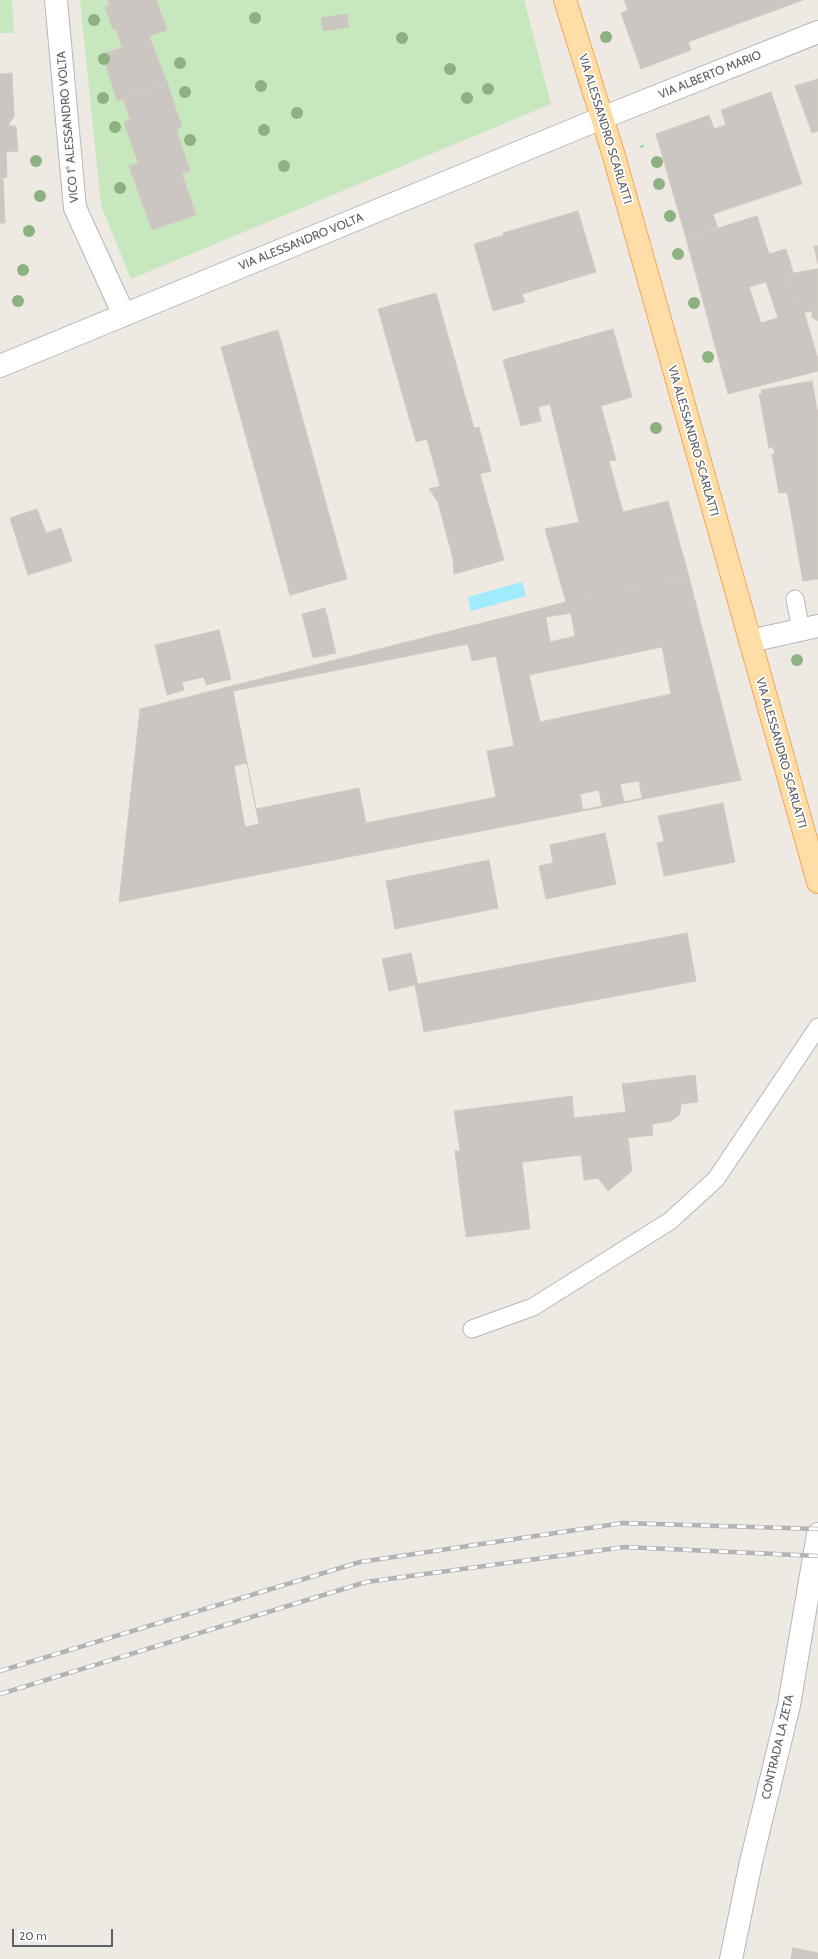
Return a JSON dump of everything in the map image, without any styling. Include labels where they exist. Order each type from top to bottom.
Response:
[{"type":"main road","name":"VIA ALESSANDRO SCARLATTI","points":[[565,0],[602,118],[818,882]]},
{"type":"street","name":"VICO 1° ALESSANDRO VOLTA","points":[[56,0],[75,208],[124,315]]},
{"type":"street","name":"VIA ALBERTO MARIO","points":[[602,118],[818,32]]},
{"type":"street","name":"VIA ALESSANDRO VOLTA","points":[[0,366],[602,118]]},
{"type":"street","points":[[750,641],[809,628]]},
{"type":"street","name":"CONTRADA LA ZETA","points":[[731,1959],[751,1862],[789,1705],[818,1534]]},
{"type":"lane","points":[[796,600],[809,628]]},
{"type":"lane","points":[[472,1329],[533,1307],[670,1221],[716,1179],[818,1027]]},
{"type":"green space","points":[[0,0],[12,0],[14,33],[0,33]]},
{"type":"green space","points":[[80,0],[108,0],[109,5],[105,7],[113,30],[116,29],[122,48],[102,55],[117,100],[123,98],[130,120],[124,122],[138,163],[130,167],[152,230],[196,214],[182,174],[190,171],[176,129],[182,127],[149,36],[167,30],[156,0],[524,0],[551,104],[131,279],[101,205]]},
{"type":"water","points":[[522,582],[526,596],[471,611],[468,597]]},
{"type":"building","points":[[108,0],[156,0],[167,30],[149,36],[167,82],[117,101],[102,54],[122,48],[116,29],[113,30],[105,7],[109,5]]},
{"type":"building","points":[[624,0],[803,0],[688,42],[691,50],[641,69],[621,13],[628,10]]},
{"type":"building","points":[[347,14],[349,27],[323,31],[321,18]]},
{"type":"building","points":[[12,73],[14,116],[8,126],[16,126],[18,151],[6,152],[7,177],[3,178],[5,223],[0,223],[0,74]]},
{"type":"building","points":[[818,79],[818,131],[812,133],[795,86]]},
{"type":"building","points":[[167,82],[182,127],[176,129],[190,171],[182,174],[196,215],[152,230],[129,166],[138,163],[124,122],[130,120],[123,98]]},
{"type":"building","points":[[771,92],[802,184],[713,214],[718,229],[686,238],[656,134],[709,115],[714,129],[726,125],[721,110]]},
{"type":"building","points":[[578,211],[596,272],[522,294],[525,302],[493,311],[474,244],[504,235],[503,233]]},
{"type":"building","points":[[757,216],[769,254],[786,249],[793,272],[787,274],[799,313],[804,312],[818,359],[818,371],[728,394],[686,238]],"holes":[[[766,282],[778,318],[761,323],[749,287]]]},
{"type":"building","points":[[814,246],[818,246],[818,264]]},
{"type":"building","points":[[818,269],[818,321],[812,317],[812,311],[799,313],[787,274]]},
{"type":"building","points":[[436,293],[474,428],[479,427],[491,471],[480,474],[504,560],[454,574],[453,559],[438,502],[429,489],[440,486],[427,439],[416,442],[378,309]]},
{"type":"building","points":[[613,329],[632,397],[601,406],[616,460],[609,461],[623,512],[668,501],[689,577],[566,602],[545,529],[579,522],[550,404],[538,407],[541,421],[521,426],[503,360]]},
{"type":"building","points":[[278,330],[347,579],[290,595],[221,347]]},
{"type":"building","points":[[812,381],[818,415],[818,579],[803,581],[788,496],[787,492],[779,493],[772,454],[775,454],[773,447],[769,448],[759,394],[762,394],[761,390]]},
{"type":"building","points":[[37,509],[46,533],[61,528],[72,561],[28,575],[10,518]]},
{"type":"building","points":[[689,577],[741,780],[119,902],[140,709],[566,602]]},
{"type":"building","points":[[325,608],[336,653],[313,658],[302,614]]},
{"type":"building","points":[[571,613],[575,636],[550,642],[546,617]]},
{"type":"building","points":[[219,630],[231,679],[206,685],[204,677],[182,682],[184,690],[167,695],[155,645]]},
{"type":"building","points":[[468,644],[472,661],[496,656],[514,746],[487,751],[496,797],[366,823],[359,788],[256,809],[233,691]]},
{"type":"building","points":[[662,647],[671,694],[540,722],[529,675]]},
{"type":"building","points":[[247,763],[259,824],[245,827],[234,766]]},
{"type":"building","points":[[639,781],[642,798],[624,802],[620,784]]},
{"type":"building","points":[[599,790],[602,806],[583,810],[580,794]]},
{"type":"building","points":[[723,803],[735,862],[664,876],[657,843],[664,841],[658,816]]},
{"type":"building","points":[[605,833],[616,884],[546,899],[539,866],[553,863],[550,845]]},
{"type":"building","points":[[489,860],[498,908],[395,929],[386,881]]},
{"type":"building","points":[[687,933],[696,981],[424,1032],[415,985]]},
{"type":"building","points":[[411,953],[418,984],[389,991],[382,959]]},
{"type":"building","points":[[695,1075],[698,1102],[681,1104],[680,1114],[672,1121],[652,1124],[653,1135],[628,1138],[632,1171],[608,1191],[598,1178],[584,1180],[581,1155],[522,1162],[530,1229],[466,1237],[455,1151],[460,1151],[454,1111],[572,1096],[574,1118],[626,1112],[622,1084]]},
{"type":"building","points":[[793,1948],[818,1953],[818,1959],[791,1959]]},
{"type":"railway","points":[[0,1671],[360,1562],[623,1523],[818,1529]]},
{"type":"railway","points":[[0,1694],[366,1582],[625,1547],[818,1556]]}]
